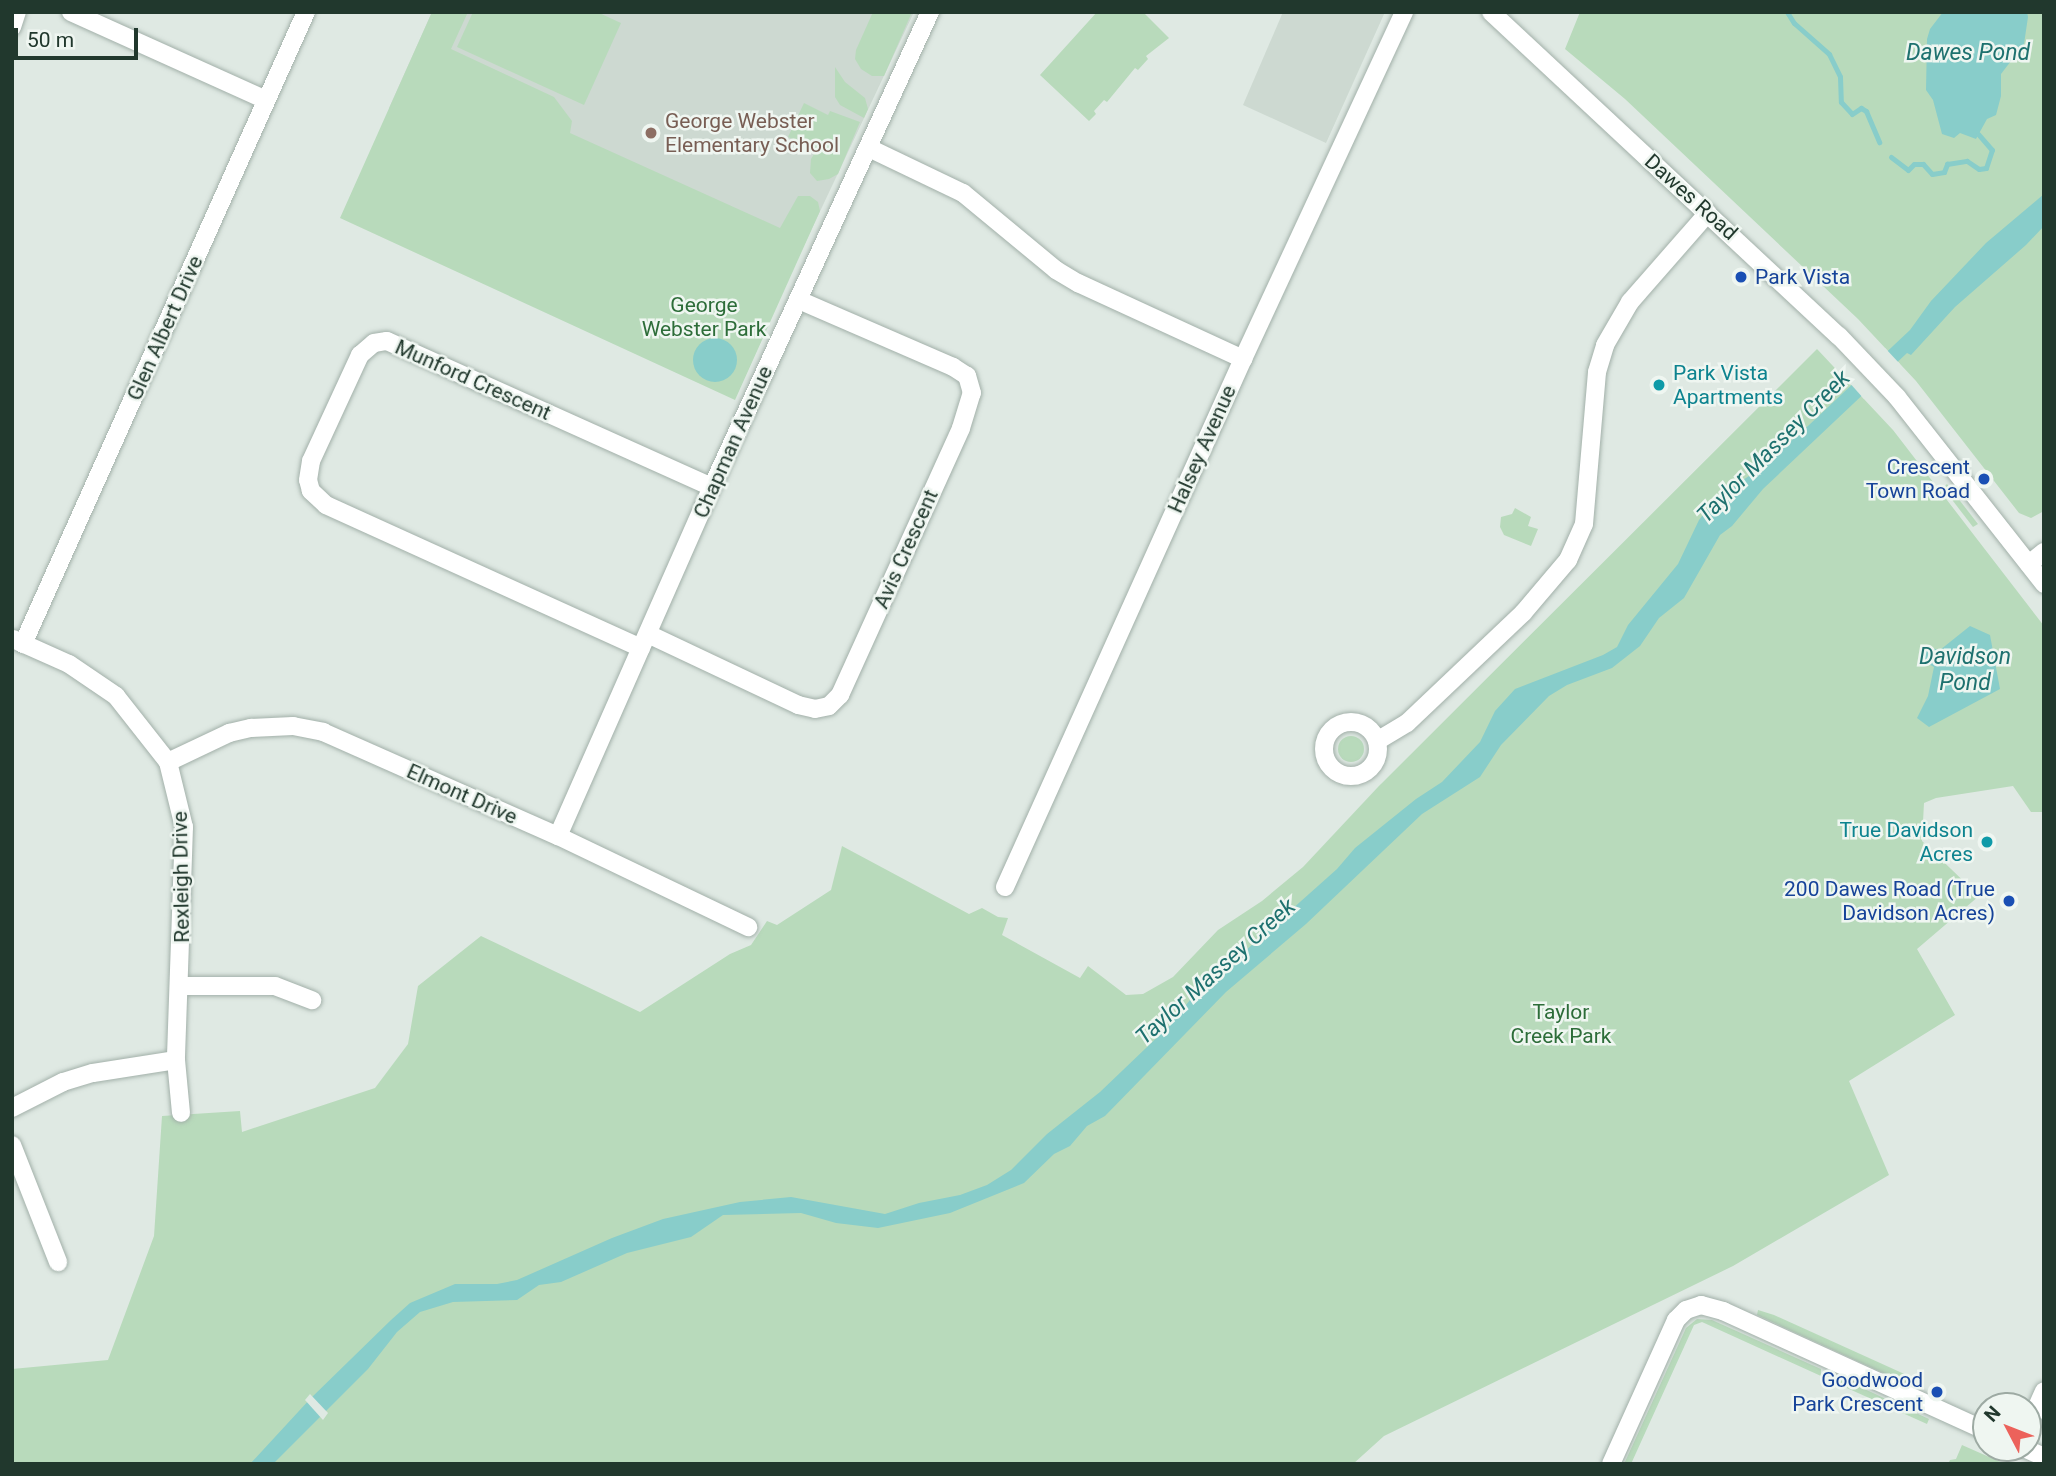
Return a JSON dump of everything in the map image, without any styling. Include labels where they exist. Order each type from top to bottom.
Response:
[{"type":"street","points":[[12,27],[17,12]]},
{"type":"street","points":[[72,12],[266,100]]},
{"type":"street","name":"Glen Albert Drive","points":[[18,641],[306,12]]},
{"type":"street","name":"Chapman Avenue","points":[[558,836],[712,487],[930,12]]},
{"type":"street","name":"Halsey Avenue","points":[[1004,887],[1243,359],[1404,12]]},
{"type":"street","name":"Dawes Road","points":[[1490,12],[1839,336],[1897,397],[2044,584]]},
{"type":"street","points":[[869,148],[963,193],[1056,270],[1078,283],[1243,359]]},
{"type":"street","points":[[1377,741],[1407,723],[1523,613],[1567,560],[1584,524],[1597,372],[1605,345],[1630,302],[1708,213]]},
{"type":"street","name":"Avis Crescent","points":[[645,641],[798,705],[815,709],[828,706],[840,695],[869,632],[961,428],[972,393],[967,376],[953,367],[799,300]]},
{"type":"street","name":"Munford Crescent","points":[[645,641],[326,505],[311,491],[308,480],[311,461],[360,355],[374,343],[387,341],[712,487]]},
{"type":"street","points":[[2029,564],[2044,552]]},
{"type":"street","name":"Rexleigh Drive","points":[[18,641],[69,664],[116,696],[168,762],[184,827],[181,986],[176,1060],[181,1114]]},
{"type":"street","name":"Elmont Drive","points":[[168,762],[240,730],[278,725],[308,728],[558,836],[748,927]]},
{"type":"street","points":[[181,986],[275,986],[312,1000]]},
{"type":"street","points":[[12,1108],[63,1082],[83,1076],[176,1060]]},
{"type":"street","points":[[12,1145],[58,1262]]},
{"type":"street","points":[[1611,1464],[1675,1320],[1686,1310],[1701,1305],[1723,1311],[1972,1425]]},
{"type":"shaded area","name":"George Webster Elementary School","points":[[432,12],[914,12],[799,256],[389,108]]},
{"type":"shaded area","points":[[1283,12],[1385,12],[1326,143],[1243,105]]},
{"type":"green space","name":"George Webster Park","points":[[432,12],[468,12],[451,49],[554,97],[572,121],[570,133],[780,228],[798,196],[810,196],[818,202],[820,211],[735,400],[340,218]]},
{"type":"green space","points":[[473,12],[597,12],[621,23],[584,105],[457,47]]},
{"type":"green space","points":[[873,12],[912,12],[884,76],[872,76],[861,69],[855,59],[856,50]]},
{"type":"green space","points":[[1097,12],[1143,12],[1169,38],[1146,56],[1148,59],[1138,70],[1135,68],[1107,102],[1104,100],[1089,121],[1040,75]]},
{"type":"green space","points":[[1580,12],[2044,12],[2044,511],[2031,518],[2019,513],[1916,381],[1858,319],[1625,99],[1565,49]]},
{"type":"green space","points":[[835,67],[845,82],[865,98],[868,109],[864,118],[840,105],[835,97]]},
{"type":"green space","points":[[804,103],[828,115],[830,111],[860,122],[838,174],[829,179],[817,181],[810,173],[811,159],[817,149],[788,137]]},
{"type":"green space","name":"Taylor Creek Park","points":[[1817,349],[1893,430],[2044,626],[2044,812],[2031,812],[2013,786],[1936,798],[1924,803],[1922,841],[1979,896],[1917,949],[1955,1015],[1849,1081],[1889,1175],[1733,1266],[1384,1436],[1353,1464],[12,1464],[12,1369],[108,1360],[154,1236],[162,1116],[240,1111],[242,1132],[375,1088],[408,1044],[418,986],[481,936],[640,1012],[730,954],[751,945],[767,921],[777,925],[831,890],[842,846],[969,914],[982,908],[998,917],[1008,918],[1002,935],[1080,978],[1088,966],[1126,995],[1143,994],[1173,977],[1218,930],[1262,901],[1303,867],[1378,787]]},
{"type":"green space","points":[[1947,484],[1978,524],[1973,527],[1943,488]]},
{"type":"green space","points":[[1515,508],[1531,517],[1528,526],[1538,529],[1531,546],[1504,535],[1500,527],[1501,517],[1512,514]]},
{"type":"green space","points":[[1351,736],[1360,740],[1364,749],[1360,758],[1351,762],[1342,758],[1338,749],[1342,740]]},
{"type":"green space","points":[[1758,1310],[1911,1377],[1905,1383],[1757,1315]]},
{"type":"green space","points":[[1697,1319],[1712,1320],[1821,1369],[1821,1376],[1702,1322],[1694,1325],[1631,1464],[1624,1464],[1686,1328]]},
{"type":"green space","points":[[1843,1379],[1929,1419],[1927,1424],[1838,1384]]},
{"type":"green space","points":[[1962,1445],[1972,1449],[1972,1462],[2005,1464],[1948,1464],[1950,1460],[1956,1459]]},
{"type":"water","name":"Dawes Pond","points":[[1943,12],[2027,12],[2024,44],[2001,74],[2001,96],[1996,115],[1987,119],[1976,139],[1960,133],[1954,138],[1942,134],[1933,100],[1926,90],[1927,39],[1930,29]]},
{"type":"water","points":[[2044,194],[2044,226],[1955,307],[1911,355],[1907,353],[1763,489],[1732,526],[1720,535],[1684,598],[1659,618],[1640,646],[1612,668],[1567,685],[1549,696],[1501,745],[1480,777],[1422,814],[1306,924],[1226,992],[1105,1116],[1087,1126],[1070,1146],[1054,1154],[1024,1183],[950,1213],[878,1228],[836,1223],[801,1213],[723,1215],[691,1237],[627,1253],[561,1282],[539,1285],[517,1300],[453,1302],[420,1312],[397,1332],[368,1369],[273,1464],[250,1464],[310,1399],[410,1303],[455,1284],[497,1284],[517,1280],[612,1238],[663,1219],[740,1202],[791,1197],[885,1214],[919,1203],[960,1195],[987,1185],[1011,1170],[1047,1134],[1100,1092],[1169,1026],[1190,1000],[1337,869],[1355,848],[1416,799],[1442,782],[1480,742],[1495,711],[1515,689],[1617,647],[1628,625],[1678,564],[1699,520],[1716,498],[1755,472],[1808,426],[1910,330],[1931,301],[1986,243]]},
{"type":"water","points":[[715,338],[724,339],[731,344],[736,351],[736,369],[731,376],[724,381],[715,382],[706,381],[699,376],[694,369],[693,360],[694,351],[699,344],[706,339]]},
{"type":"water","name":"Davidson Pond","points":[[1970,626],[1990,635],[2000,689],[1929,727],[1917,718],[1928,696],[1934,667],[1923,661],[1921,652],[1924,647],[1940,650]]},
{"type":"pier","points":[[1885,348],[1900,364],[1864,399],[1848,381]]},
{"type":"pier","points":[[310,1394],[328,1413],[323,1420],[305,1400]]},
{"type":"waterway","points":[[1787,12],[1794,23],[1829,54],[1840,77],[1841,102],[1852,114],[1861,108],[1866,111],[1879,142]]},
{"type":"waterway","points":[[1891,157],[1908,170],[1914,164],[1923,164],[1932,174],[1944,172],[1947,164],[1967,161],[1979,169],[1986,168],[1992,150],[1978,134]]},
{"type":"place","name":"George Webster Elementary School","points":[[651,133]]},
{"type":"place","name":"Park Vista","points":[[1741,277]]},
{"type":"place","name":"Park Vista Apartments","points":[[1659,385]]},
{"type":"place","name":"Crescent Town Road","points":[[1984,479]]},
{"type":"place","name":"True Davidson Acres","points":[[1987,842]]},
{"type":"place","name":"200 Dawes Road (True Davidson Acres)","points":[[2009,901]]},
{"type":"place","name":"Goodwood Park Crescent","points":[[1937,1392]]},
{"type":"water label","name":"Taylor Massey Creek","points":[[1774,447]]},
{"type":"water label","name":"Taylor Massey Creek","points":[[1216,972]]}]
